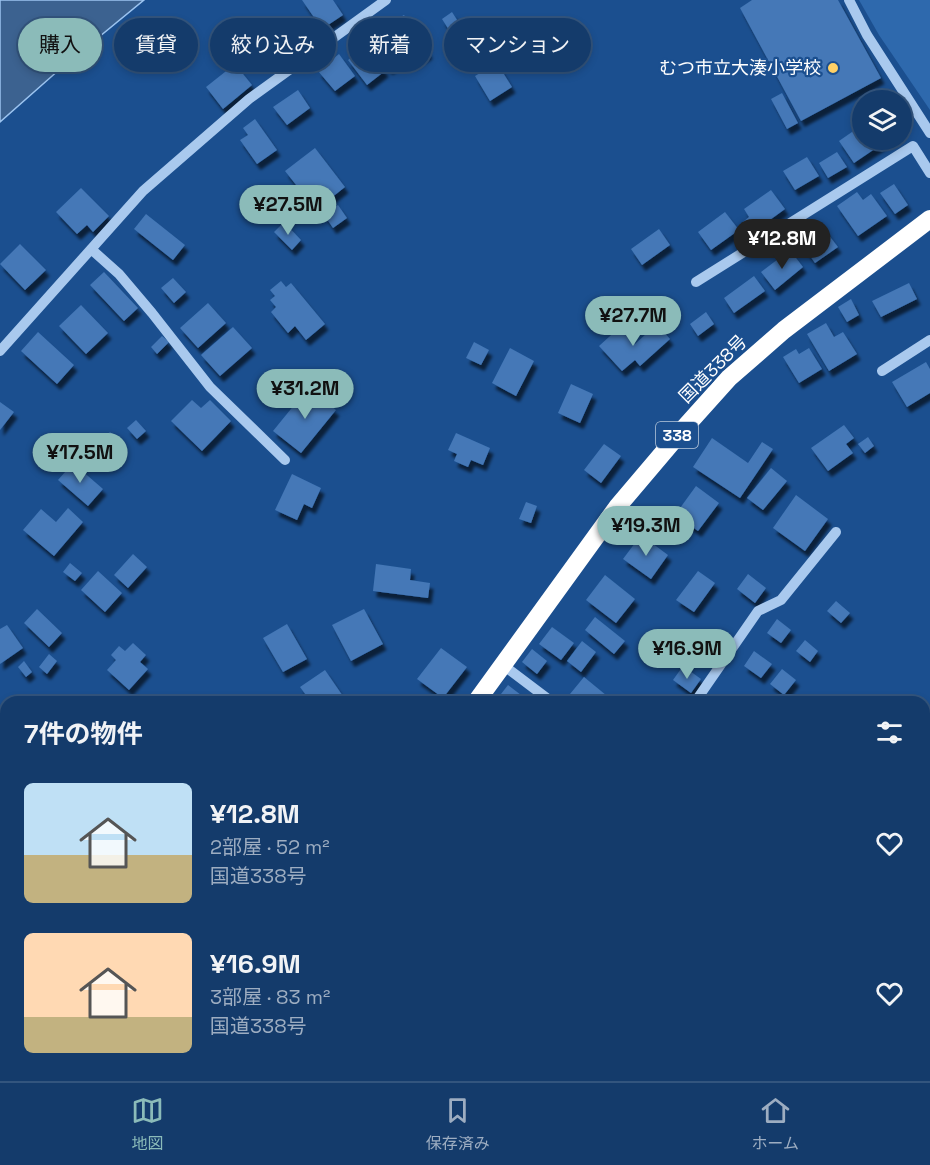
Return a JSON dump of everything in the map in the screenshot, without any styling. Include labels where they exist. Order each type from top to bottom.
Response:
[{"type":"highway","name":"国道338号","points":[[480,696],[618,506],[729,378],[784,330],[930,219]]},
{"type":"street","points":[[0,351],[143,191],[249,99],[386,0]]},
{"type":"street","points":[[849,0],[867,35],[930,133]]},
{"type":"street","points":[[696,282],[912,146],[930,173]]},
{"type":"street","points":[[91,249],[119,274],[210,387],[285,460]]},
{"type":"street","points":[[882,371],[930,340]]},
{"type":"street","points":[[700,696],[758,611],[781,600],[836,532]]},
{"type":"street","points":[[503,665],[544,696]]},
{"type":"green space","points":[[859,0],[930,0],[930,110],[879,35]]},
{"type":"shaded area","points":[[0,0],[144,0],[122,18],[114,18],[114,25],[102,34],[102,18],[18,18],[18,72],[57,72],[0,122]]},
{"type":"building","points":[[302,0],[333,0],[343,15],[336,20],[314,18]]},
{"type":"building","points":[[752,0],[838,0],[881,78],[859,90],[852,90],[852,94],[801,121],[740,8]]},
{"type":"building","points":[[452,12],[456,18],[444,18],[444,22],[442,19]]},
{"type":"building","points":[[339,54],[348,66],[348,72],[352,72],[355,76],[335,91],[319,72],[336,72],[336,56]]},
{"type":"building","points":[[225,72],[241,72],[252,85],[223,109],[206,87]]},
{"type":"building","points":[[357,72],[384,72],[367,85]]},
{"type":"building","points":[[482,72],[503,72],[512,87],[490,101],[475,76]]},
{"type":"building","points":[[298,90],[310,108],[287,125],[273,107]]},
{"type":"building","points":[[782,93],[798,123],[787,129],[771,99]]},
{"type":"building","points":[[255,119],[277,150],[257,164],[240,140],[248,135],[243,128]]},
{"type":"building","points":[[852,132],[852,150],[873,150],[854,163],[839,141]]},
{"type":"building","points":[[315,148],[345,187],[316,210],[285,171]]},
{"type":"building","points":[[837,152],[847,167],[828,178],[819,163]]},
{"type":"building","points":[[807,157],[819,176],[795,190],[783,171]]},
{"type":"building","points":[[894,184],[908,205],[895,214],[880,193]]},
{"type":"building","points":[[81,188],[109,216],[93,232],[87,225],[77,234],[56,212]]},
{"type":"building","points":[[771,190],[785,209],[752,233],[743,222],[749,217],[744,209]]},
{"type":"building","points":[[857,192],[863,200],[871,194],[887,216],[858,236],[837,206]]},
{"type":"building","points":[[338,205],[347,218],[333,228],[324,215]]},
{"type":"building","points":[[725,212],[739,230],[711,250],[698,232]]},
{"type":"building","points":[[146,214],[185,245],[173,260],[134,229]]},
{"type":"building","points":[[284,222],[301,240],[292,250],[274,232]]},
{"type":"building","points":[[659,229],[670,245],[642,265],[631,249]]},
{"type":"building","points":[[824,229],[838,247],[815,263],[802,245]]},
{"type":"building","points":[[20,244],[46,270],[25,290],[0,264]]},
{"type":"building","points":[[790,250],[803,267],[775,290],[761,272]]},
{"type":"building","points":[[104,272],[138,308],[124,321],[90,285]]},
{"type":"building","points":[[754,276],[765,291],[734,313],[724,298]]},
{"type":"building","points":[[173,278],[186,292],[174,303],[161,288]]},
{"type":"building","points":[[281,281],[286,287],[291,283],[325,324],[306,340],[295,326],[288,333],[271,312],[276,307],[270,300],[275,296],[270,290]]},
{"type":"building","points":[[909,283],[917,299],[881,317],[872,301]]},
{"type":"building","points":[[851,299],[859,315],[847,322],[838,307]]},
{"type":"building","points":[[208,303],[226,323],[198,348],[180,328]]},
{"type":"building","points":[[81,305],[108,333],[86,354],[59,326]]},
{"type":"building","points":[[706,312],[714,324],[698,336],[690,324]]},
{"type":"building","points":[[826,323],[834,337],[843,332],[857,354],[829,371],[807,334]]},
{"type":"building","points":[[657,324],[670,339],[640,366],[635,360],[622,371],[599,346],[620,327],[635,344]]},
{"type":"building","points":[[233,327],[252,348],[220,376],[201,355]]},
{"type":"building","points":[[38,332],[74,365],[57,384],[21,351]]},
{"type":"building","points":[[162,336],[169,342],[157,354],[151,347]]},
{"type":"building","points":[[474,342],[489,350],[481,365],[466,358]]},
{"type":"building","points":[[510,348],[534,361],[516,396],[492,383]]},
{"type":"building","points":[[809,348],[822,369],[799,383],[783,357],[796,349],[799,354]]},
{"type":"building","points":[[926,362],[930,369],[930,393],[907,407],[892,382]]},
{"type":"building","points":[[571,384],[593,394],[580,423],[558,413]]},
{"type":"building","points":[[308,388],[336,410],[301,453],[273,431]]},
{"type":"building","points":[[192,400],[201,408],[210,400],[231,421],[202,451],[171,421]]},
{"type":"building","points":[[0,402],[14,412],[0,430]]},
{"type":"building","points":[[136,420],[146,431],[137,439],[127,428]]},
{"type":"building","points":[[844,425],[854,438],[846,444],[853,453],[828,471],[811,448]]},
{"type":"building","points":[[110,432],[120,441],[109,454],[98,445]]},
{"type":"building","points":[[456,433],[490,448],[483,465],[471,460],[468,467],[454,461],[457,454],[448,450]]},
{"type":"building","points":[[868,437],[874,446],[865,453],[858,444]]},
{"type":"building","points":[[712,438],[748,463],[762,442],[773,449],[740,498],[693,467]]},
{"type":"building","points":[[85,441],[96,451],[85,463],[74,453]]},
{"type":"building","points":[[604,444],[621,456],[601,483],[584,470]]},
{"type":"building","points":[[73,463],[103,489],[88,506],[58,480]]},
{"type":"building","points":[[771,468],[787,481],[763,510],[747,498]]},
{"type":"building","points":[[292,474],[321,488],[312,508],[304,504],[297,520],[275,510]]},
{"type":"building","points":[[696,486],[719,503],[698,531],[675,515]]},
{"type":"building","points":[[796,495],[828,519],[805,551],[773,528]]},
{"type":"building","points":[[526,502],[537,506],[531,523],[519,519]]},
{"type":"building","points":[[68,508],[83,522],[54,556],[23,530],[41,509],[56,522]]},
{"type":"building","points":[[641,535],[668,555],[651,579],[623,559]]},
{"type":"building","points":[[133,554],[147,567],[128,588],[114,575]]},
{"type":"building","points":[[70,563],[82,573],[75,581],[63,572]]},
{"type":"building","points":[[376,564],[411,569],[410,580],[430,583],[428,598],[373,591]]},
{"type":"building","points":[[98,571],[122,593],[105,612],[81,590]]},
{"type":"building","points":[[698,571],[715,583],[694,612],[676,600]]},
{"type":"building","points":[[748,574],[766,588],[755,603],[737,589]]},
{"type":"building","points":[[605,575],[635,599],[616,623],[586,600]]},
{"type":"building","points":[[836,601],[850,613],[841,623],[827,611]]},
{"type":"building","points":[[37,609],[62,633],[49,647],[24,623]]},
{"type":"building","points":[[364,609],[383,644],[351,661],[332,625]]},
{"type":"building","points":[[595,617],[625,641],[614,654],[585,630]]},
{"type":"building","points":[[777,619],[791,630],[781,643],[767,633]]},
{"type":"building","points":[[287,624],[307,659],[283,672],[263,638]]},
{"type":"building","points":[[7,625],[23,648],[0,664],[0,629]]},
{"type":"building","points":[[552,627],[574,643],[561,660],[539,644]]},
{"type":"building","points":[[703,636],[722,650],[714,662],[694,648]]},
{"type":"building","points":[[805,640],[818,651],[810,662],[796,651]]},
{"type":"building","points":[[582,641],[596,652],[581,672],[567,661]]},
{"type":"building","points":[[133,643],[146,655],[140,662],[148,669],[129,690],[107,670],[116,660],[111,655],[119,646],[125,651]]},
{"type":"building","points":[[441,648],[467,667],[445,696],[440,696],[417,679]]},
{"type":"building","points":[[532,649],[547,661],[537,674],[522,662]]},
{"type":"building","points":[[754,651],[772,664],[761,678],[744,666]]},
{"type":"building","points":[[49,654],[57,661],[47,674],[39,667]]},
{"type":"building","points":[[24,661],[32,672],[26,677],[18,667]]},
{"type":"building","points":[[683,666],[701,679],[691,693],[673,680]]},
{"type":"building","points":[[782,669],[796,680],[784,695],[770,684]]},
{"type":"building","points":[[325,670],[343,696],[307,696],[300,687]]},
{"type":"building","points":[[584,677],[607,696],[572,696],[570,694]]},
{"type":"building","points":[[508,685],[521,695],[504,696],[501,694]]},
{"type":"place","name":"むつ市立大湊小学校","points":[[833,68]]}]
